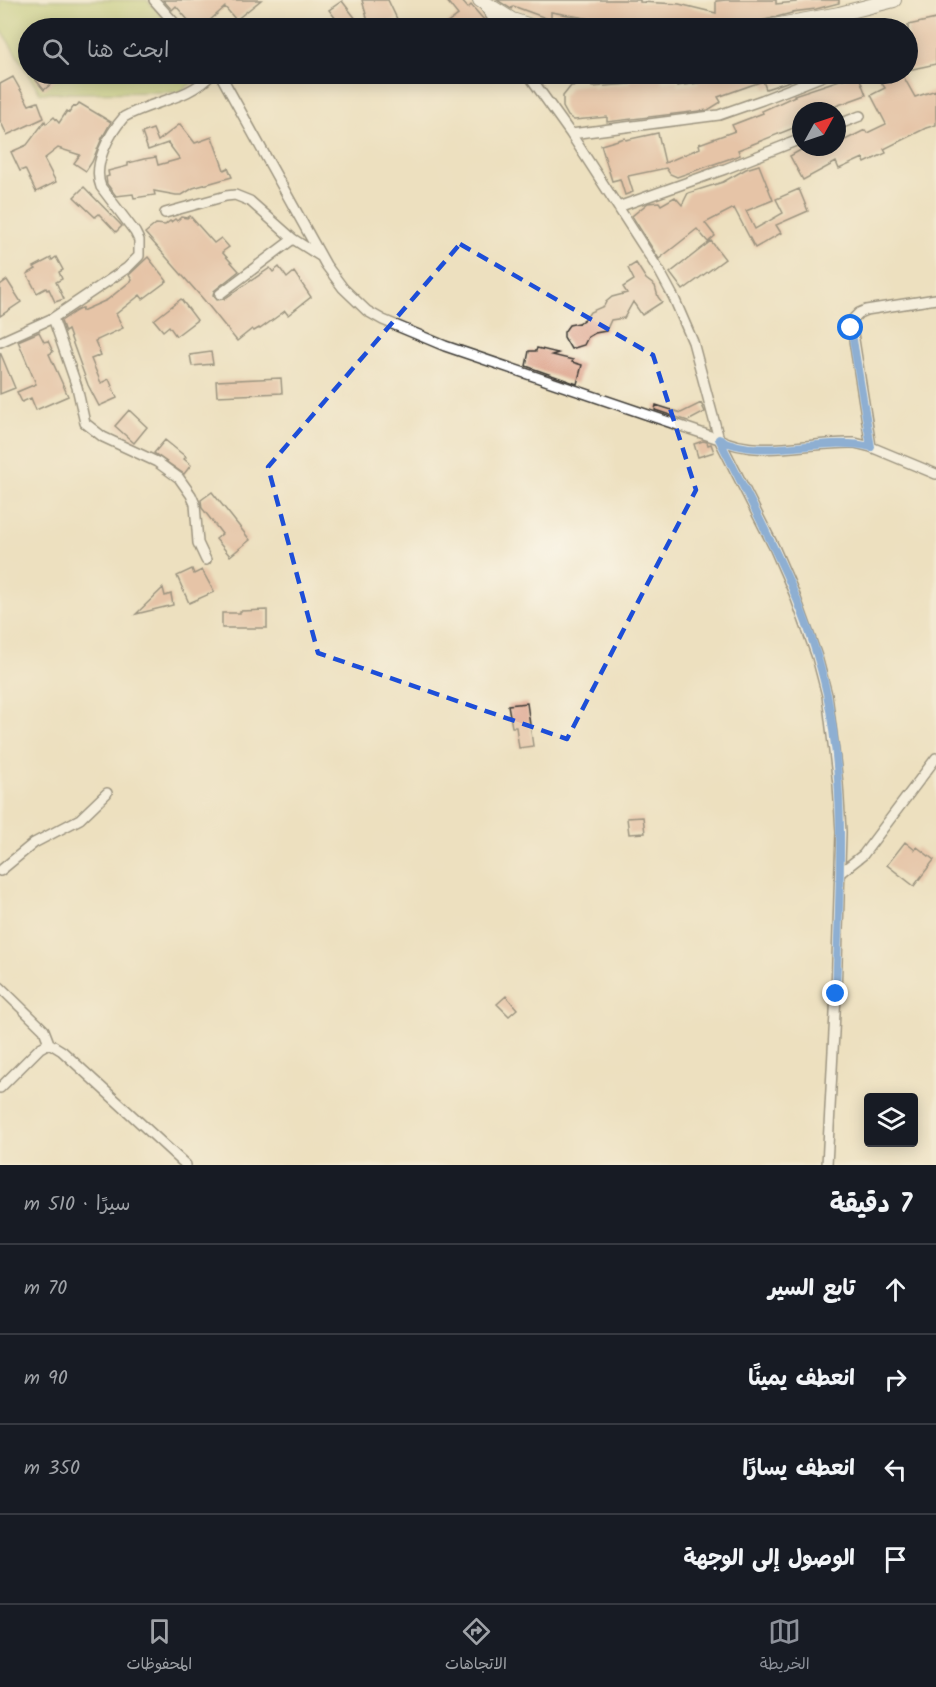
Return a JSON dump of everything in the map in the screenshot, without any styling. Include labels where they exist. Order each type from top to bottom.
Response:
[{"type":"main road","points":[[817,18],[894,0]]},
{"type":"main road","points":[[482,1],[509,18]]},
{"type":"street","points":[[154,0],[170,18]]},
{"type":"street","points":[[482,1],[493,18]]},
{"type":"street","points":[[0,342],[53,318],[127,268],[139,256],[139,240],[135,232],[101,188],[97,172],[100,159],[119,123],[130,114],[193,90],[200,84]]},
{"type":"street","points":[[226,84],[321,257],[355,301],[383,320],[445,346],[719,439],[732,446],[752,449],[843,442],[871,447],[936,474]]},
{"type":"street","points":[[535,84],[571,134],[660,272],[684,318],[693,342],[719,439],[774,547],[794,593],[817,657],[827,695],[837,775],[841,832],[827,1165]]},
{"type":"street","points":[[571,134],[719,114],[803,84]]},
{"type":"street","points":[[846,121],[860,116]]},
{"type":"street","points":[[618,207],[792,143]]},
{"type":"street","points":[[165,213],[226,196],[242,196],[293,239],[321,257]]},
{"type":"street","points":[[220,294],[293,239]]},
{"type":"street","points":[[871,447],[851,321],[866,310],[936,299]]},
{"type":"street","points":[[53,318],[76,387],[85,423],[102,437],[158,462],[179,478],[195,504],[198,543],[206,560]]},
{"type":"street","points":[[840,873],[863,855],[936,758]]},
{"type":"street","points":[[0,871],[34,843],[80,819],[106,793]]},
{"type":"street","points":[[0,987],[44,1030],[49,1043],[62,1051],[186,1165]]},
{"type":"street","points":[[0,1088],[40,1048],[49,1043]]},
{"type":"highlighted area","points":[[460,244],[653,355],[696,490],[567,739],[318,653],[268,467]]},
{"type":"green space","points":[[0,0],[147,0],[164,18],[18,18],[18,58],[0,28]]},
{"type":"green space","points":[[34,84],[190,84],[180,92],[40,93]]},
{"type":"building","points":[[163,0],[261,0],[238,18],[234,18],[225,7],[213,18],[186,18],[176,6],[172,10]]},
{"type":"building","points":[[362,0],[388,0],[397,18],[367,18]]},
{"type":"building","points":[[446,0],[461,0],[468,8],[471,5],[482,18],[454,18],[458,15]]},
{"type":"building","points":[[497,0],[640,0],[640,2],[679,4],[716,13],[716,1],[776,0],[776,4],[796,2],[796,0],[839,0],[839,3],[773,18],[585,18],[551,12],[551,18],[546,18],[513,6],[511,9]]},
{"type":"building","points":[[342,1],[355,18],[335,18],[329,10]]},
{"type":"building","points":[[936,19],[936,64],[918,68],[918,23]]},
{"type":"building","points":[[13,77],[29,105],[38,102],[44,118],[7,135],[0,120],[0,84]]},
{"type":"building","points":[[39,84],[51,84],[44,90]]},
{"type":"building","points":[[677,84],[677,86],[755,84],[718,97],[721,102],[708,110],[607,122],[607,117],[574,120],[568,116],[563,107],[563,96],[571,86]]},
{"type":"building","points":[[764,84],[781,84],[766,89]]},
{"type":"building","points":[[828,84],[862,84],[866,95],[846,102],[792,102],[792,129],[738,150],[740,155],[677,177],[670,174],[666,168],[628,176],[633,192],[625,195],[620,179],[612,181],[601,145],[625,138],[626,140],[658,133],[665,163],[700,148],[699,144],[735,131],[732,125],[763,113],[762,111]]},
{"type":"building","points":[[882,84],[908,84],[915,97],[936,90],[936,125],[884,149],[886,153],[865,163],[863,158],[839,169],[836,162],[803,180],[790,156],[846,156],[846,140],[865,130],[867,133],[886,124],[871,95],[885,88]]},
{"type":"building","points":[[79,103],[111,122],[92,162],[86,171],[74,163],[80,155],[58,148],[44,159],[56,182],[36,192],[25,169],[20,171],[11,152],[27,145],[45,121],[46,124],[54,117],[59,123],[67,111],[69,113]]},
{"type":"building","points":[[180,124],[195,143],[212,137],[224,170],[228,168],[232,177],[193,188],[182,195],[154,191],[155,195],[134,198],[133,194],[116,196],[107,184],[108,171],[128,166],[128,163],[156,157],[158,165],[180,159],[168,143],[148,150],[142,133],[153,129],[158,141]]},
{"type":"building","points":[[759,165],[773,200],[746,211],[755,229],[783,213],[776,199],[799,189],[808,211],[776,225],[781,233],[755,248],[734,208],[705,223],[715,236],[708,242],[697,229],[659,259],[632,216],[648,203],[659,202],[661,205],[675,197],[682,205],[688,193],[723,182],[746,169]]},
{"type":"building","points":[[84,187],[122,226],[116,232],[99,214],[95,217],[74,197]]},
{"type":"building","points":[[190,216],[214,243],[221,238],[229,247],[222,252],[239,271],[214,291],[213,295],[217,300],[224,299],[270,268],[273,272],[279,267],[287,278],[294,272],[311,297],[288,315],[285,311],[260,329],[254,331],[252,329],[237,341],[145,233],[156,224],[165,225],[175,219],[177,221],[181,217]]},
{"type":"building","points":[[711,241],[725,259],[683,290],[670,273]]},
{"type":"building","points":[[56,257],[63,270],[59,272],[62,279],[56,282],[64,299],[55,302],[49,289],[46,288],[37,293],[27,274],[36,269],[34,267]]},
{"type":"building","points":[[148,257],[167,281],[143,299],[140,295],[116,314],[123,328],[95,341],[101,355],[91,359],[101,383],[109,379],[117,398],[99,406],[88,385],[68,330],[65,332],[61,321],[82,308],[82,311],[107,300],[132,280],[129,275]]},
{"type":"building","points":[[636,263],[646,279],[655,286],[662,302],[642,315],[633,302],[624,318],[611,320],[606,331],[595,333],[588,337],[584,345],[571,349],[564,337],[564,332],[569,325],[579,323],[590,312],[604,306],[612,297],[627,293],[623,287],[634,280],[628,268]]},
{"type":"building","points":[[7,280],[21,302],[0,316],[0,285]]},
{"type":"building","points":[[181,299],[197,320],[176,336],[169,326],[163,331],[154,320]]},
{"type":"building","points":[[39,332],[44,342],[48,341],[53,352],[49,354],[68,396],[36,410],[31,398],[22,402],[17,392],[36,384],[18,341]]},
{"type":"building","points":[[537,348],[558,353],[552,355],[573,360],[572,362],[582,365],[577,384],[526,366],[529,351],[536,351]]},
{"type":"building","points":[[0,352],[15,388],[0,394]]},
{"type":"building","points":[[211,352],[213,364],[192,366],[190,355]]},
{"type":"building","points":[[281,378],[282,393],[217,396],[216,381]]},
{"type":"building","points":[[701,403],[705,412],[688,421],[655,410],[656,405],[681,413]]},
{"type":"building","points":[[129,410],[147,427],[134,443],[115,426]]},
{"type":"building","points":[[165,440],[186,457],[184,459],[191,465],[184,474],[154,453]]},
{"type":"building","points":[[703,441],[708,445],[711,444],[714,452],[698,457],[694,444]]},
{"type":"building","points":[[212,492],[250,540],[230,556],[216,539],[222,534],[202,508],[201,500]]},
{"type":"building","points":[[192,569],[194,574],[202,570],[214,592],[189,603],[177,576]]},
{"type":"building","points":[[163,588],[165,596],[171,594],[173,605],[136,614]]},
{"type":"building","points":[[267,610],[267,628],[222,628],[222,613]]},
{"type":"building","points":[[527,703],[533,746],[519,748],[516,727],[512,727],[508,705]]},
{"type":"building","points":[[643,817],[645,833],[629,834],[627,818]]},
{"type":"building","points":[[905,842],[915,850],[917,847],[934,860],[914,886],[887,865]]},
{"type":"building","points":[[506,996],[517,1009],[509,1016],[497,1004]]},
{"type":"route","points":[[836,994],[841,832],[838,784],[827,695],[817,657],[794,593],[774,547],[719,439],[732,446],[752,449],[843,442],[871,447],[851,328]]}]
